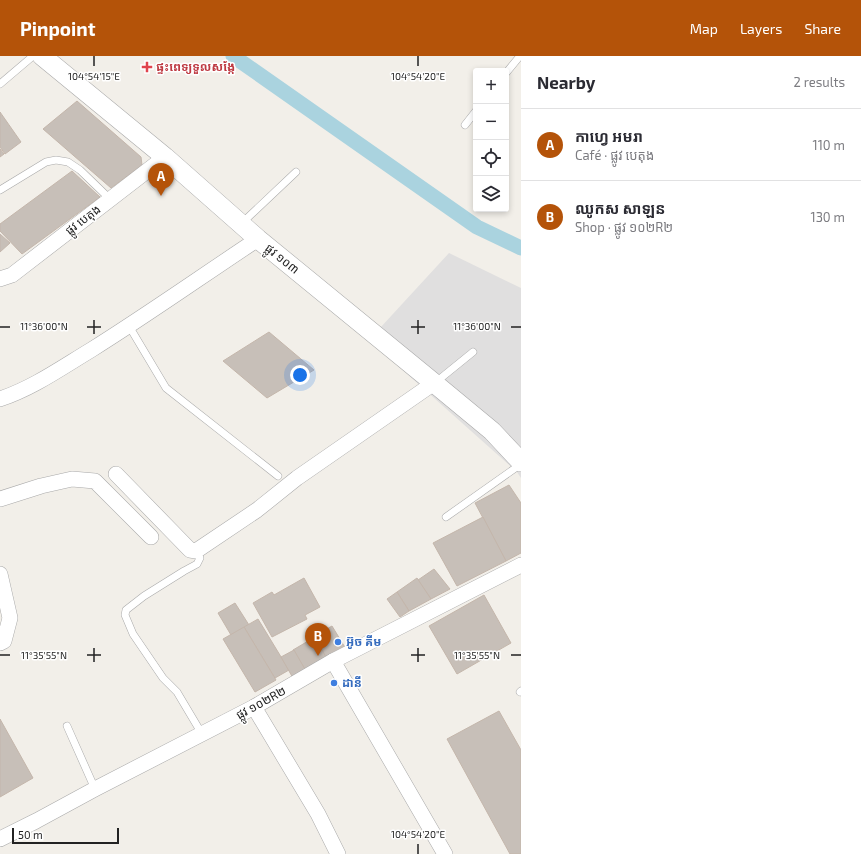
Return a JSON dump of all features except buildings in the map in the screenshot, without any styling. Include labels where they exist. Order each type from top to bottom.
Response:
[{"type":"street","name":"ផ្លូវ ១០៣","points":[[42,56],[165,157],[240,224],[492,431],[521,463]]},
{"type":"street","name":"ផ្លូវ បេតុង","points":[[0,279],[12,275],[165,157]]},
{"type":"street","points":[[0,399],[15,394],[39,382],[129,326],[258,239]]},
{"type":"street","points":[[116,474],[190,550],[196,551],[258,510],[297,478],[434,383]]},
{"type":"street","points":[[0,499],[41,486],[72,479],[95,481],[152,537]]},
{"type":"street","name":"ផ្លូវ ១០២R២","points":[[0,839],[254,707],[333,661],[521,565]]},
{"type":"street","points":[[0,574],[10,618],[4,641],[0,643]]},
{"type":"street","points":[[333,661],[445,854]]},
{"type":"street","points":[[254,707],[318,814],[338,854]]},
{"type":"lane","points":[[0,84],[34,56]]},
{"type":"lane","points":[[509,69],[520,56]]},
{"type":"lane","points":[[465,125],[473,115]]},
{"type":"lane","points":[[0,190],[46,162],[56,160],[68,162],[80,170],[110,199]]},
{"type":"lane","points":[[240,224],[296,172]]},
{"type":"lane","points":[[129,326],[166,388],[278,476]]},
{"type":"lane","points":[[434,383],[473,352]]},
{"type":"lane","points":[[446,517],[521,463]]},
{"type":"lane","points":[[196,551],[200,558],[197,564],[184,570],[144,596],[126,610],[125,615],[133,634],[160,673],[177,692],[202,734]]},
{"type":"lane","points":[[67,726],[95,789]]},
{"type":"shaded area","points":[[449,253],[521,288],[521,478],[517,472],[369,340]]},
{"type":"waterway","points":[[233,56],[477,227],[521,248]]},
{"type":"place","name":"ផ្ទះពេទ្យទួលសង្កែ","points":[[147,67]]},
{"type":"place","name":"កាហ្វេ អមរា","points":[[161,196]]},
{"type":"place","name":"អ៊ូច គីម","points":[[338,642]]},
{"type":"place","name":"ឈូកស សាឡន","points":[[318,656]]},
{"type":"place","name":"ដានី","points":[[334,683]]}]
